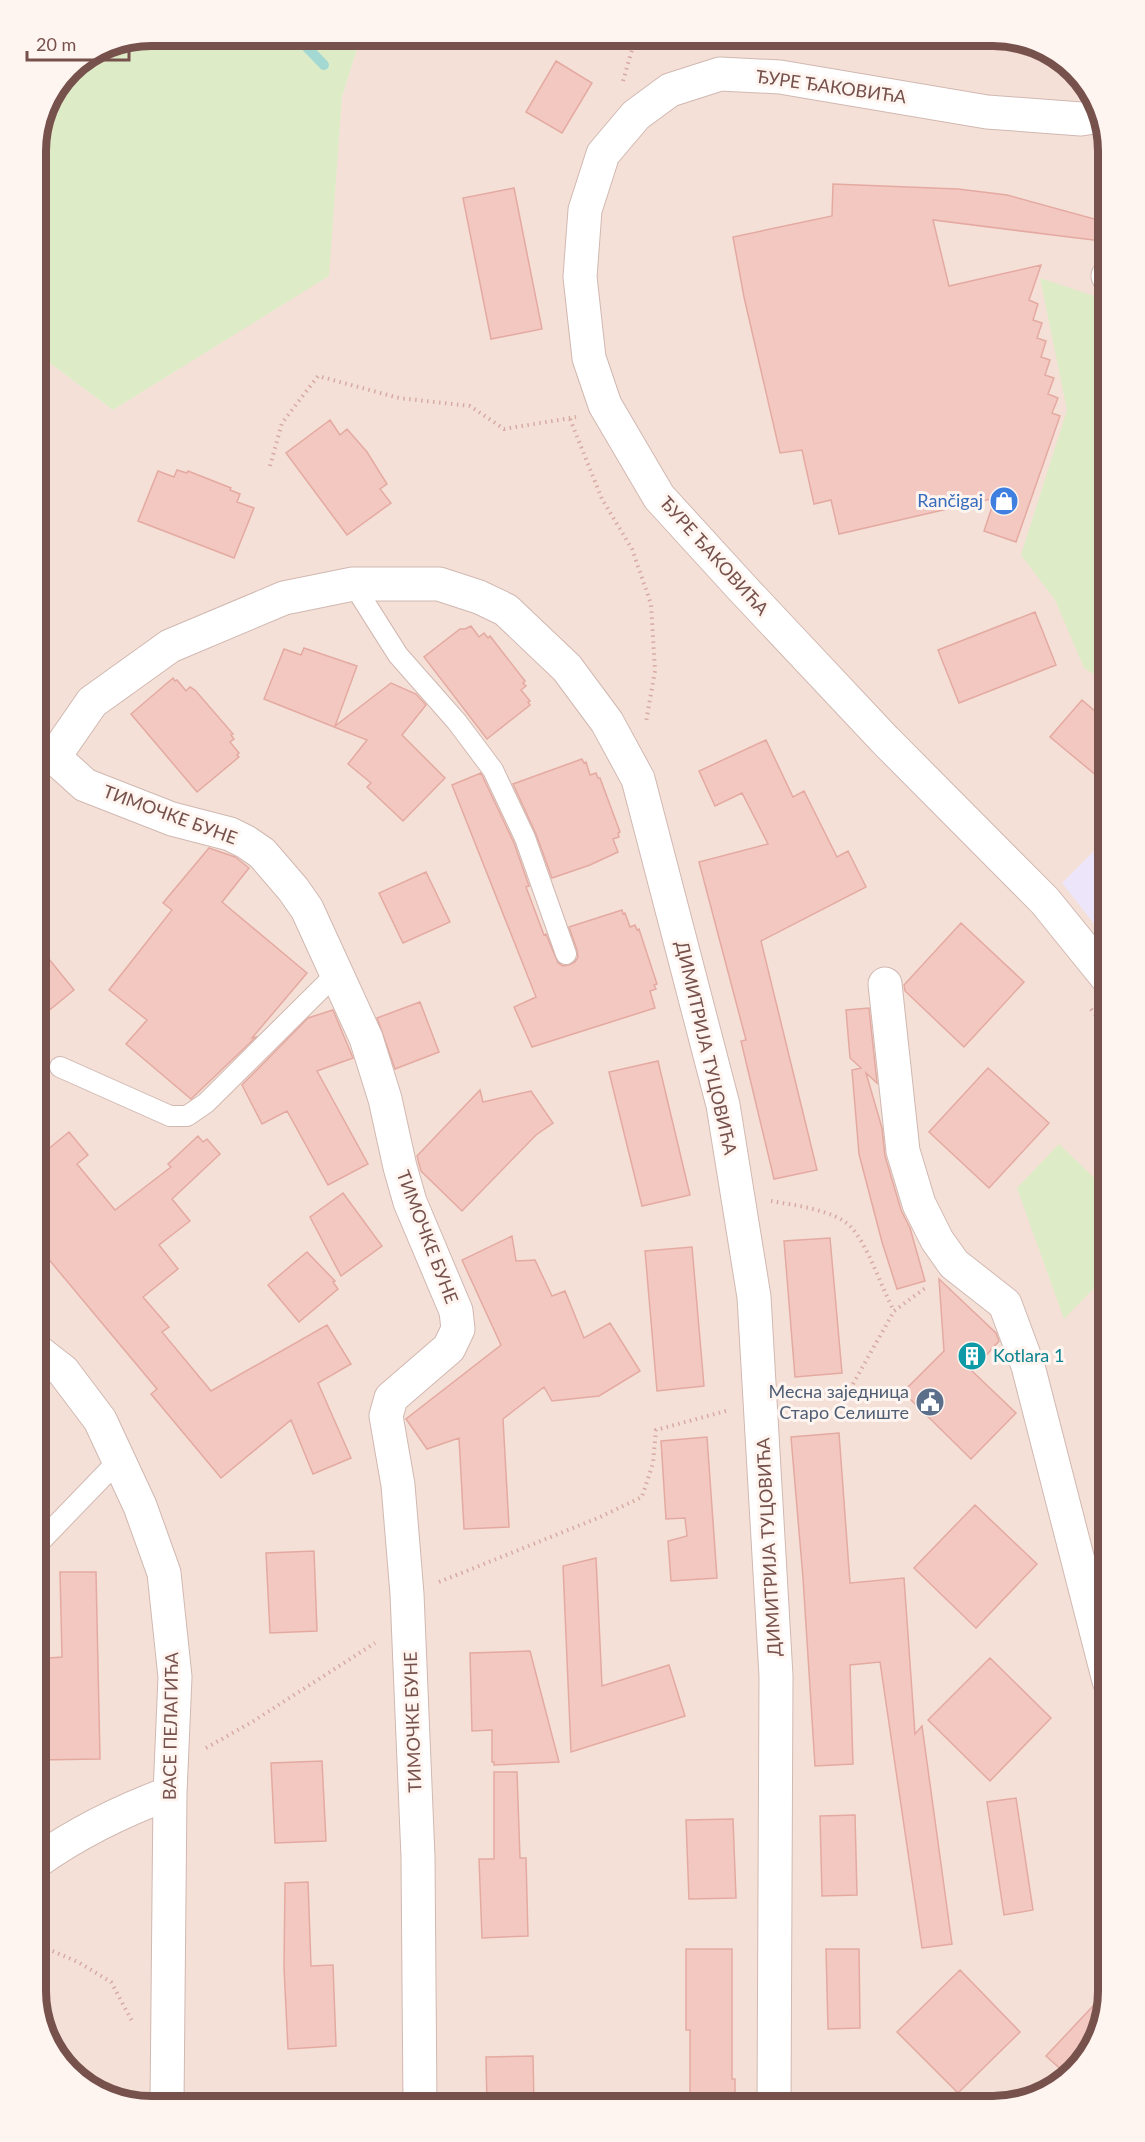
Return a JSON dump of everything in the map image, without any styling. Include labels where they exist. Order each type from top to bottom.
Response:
[{"type":"street","name":"ЂУРЕ ЂАКОВИЋА","points":[[1093,117],[1081,119],[987,112],[780,77],[720,74],[670,90],[636,115],[603,154],[585,210],[580,277],[589,358],[605,405],[659,497],[885,740],[1045,901],[1098,966]]},
{"type":"street","name":"ДИМИТРИЈА ТУЦОВИЋА","points":[[47,755],[92,702],[170,646],[284,598],[353,584],[438,584],[479,597],[506,610],[567,668],[607,722],[638,779],[723,1105],[754,1297],[762,1401],[776,1676],[774,2096]]},
{"type":"street","name":"ТИМОЧКЕ БУНЕ","points":[[47,758],[85,784],[172,819],[230,834],[262,853],[293,889],[307,909],[369,1048],[385,1099],[410,1203],[456,1311],[458,1329],[449,1348],[391,1398],[386,1416],[398,1485],[408,1608],[418,1857],[420,2095]]},
{"type":"street","points":[[885,984],[903,1151],[919,1204],[937,1240],[954,1264],[1005,1304],[1028,1366],[1098,1638]]},
{"type":"street","name":"ВАСЕ ПЕЛАГИЋА","points":[[46,1358],[63,1371],[100,1420],[140,1506],[164,1573],[175,1677],[171,1781],[167,2095]]},
{"type":"street","points":[[46,1850],[111,1817],[171,1781]]},
{"type":"lane","points":[[353,584],[398,655],[457,722],[493,770],[525,838],[566,954]]},
{"type":"lane","points":[[60,1067],[170,1116],[188,1116],[206,1103],[337,973]]},
{"type":"lane","points":[[46,1535],[118,1461]]},
{"type":"path","points":[[270,466],[282,423],[318,376],[399,398],[470,406],[504,429],[570,419],[602,499],[632,549],[651,604],[655,670],[638,779]]},
{"type":"path","points":[[738,1195],[811,1209],[837,1218],[851,1226],[894,1311]]},
{"type":"path","points":[[854,1384],[894,1311],[954,1264]]},
{"type":"path","points":[[171,1781],[408,1608],[642,1497],[653,1463],[656,1430],[762,1401]]},
{"type":"path","points":[[46,1948],[78,1962],[111,1982],[132,2021],[168,2053]]},
{"type":"shaded area","points":[[358,47],[1000,47],[1027,52],[1057,68],[1077,88],[1093,118],[1098,138],[1098,2004],[1088,2037],[1072,2060],[1046,2081],[1021,2092],[993,2096],[138,2095],[111,2087],[77,2065],[61,2043],[52,2024],[46,1990],[47,361],[113,410],[328,276],[342,97]]},
{"type":"shaded area","points":[[1098,847],[1098,929],[1062,883]]},
{"type":"green space","points":[[145,47],[358,47],[342,97],[329,276],[113,410],[47,361],[47,138],[57,105],[64,93],[93,64],[105,57],[131,49]]},
{"type":"green space","points":[[1040,278],[1098,297],[1098,677],[1084,668],[1055,600],[1021,555],[1067,410]]},
{"type":"green space","points":[[1059,1144],[1098,1181],[1098,1284],[1064,1319],[1017,1188]]},
{"type":"building","points":[[556,61],[592,83],[562,133],[526,112]]},
{"type":"building","points":[[833,184],[958,189],[1007,195],[1098,220],[1098,241],[933,220],[949,286],[1041,265],[1029,300],[1038,304],[1033,320],[1042,323],[1037,338],[1046,341],[1041,357],[1050,360],[1045,375],[1054,378],[1048,394],[1058,398],[1052,413],[1060,416],[1016,542],[984,531],[995,498],[839,534],[831,500],[814,504],[802,450],[780,453],[744,297],[733,237],[832,216]]},
{"type":"building","points":[[514,188],[542,329],[491,339],[463,198]]},
{"type":"building","points":[[330,420],[340,435],[347,429],[367,452],[387,484],[380,489],[391,503],[347,535],[286,453]]},
{"type":"building","points":[[177,470],[187,473],[188,471],[231,488],[230,490],[240,494],[237,502],[254,508],[234,558],[138,521],[158,471],[174,477]]},
{"type":"building","points":[[1035,612],[1056,665],[959,703],[938,650]]},
{"type":"building","points":[[471,626],[479,637],[484,633],[488,638],[490,636],[525,681],[523,683],[526,686],[521,690],[530,701],[528,702],[530,705],[487,739],[424,657],[460,629]]},
{"type":"building","points":[[304,648],[357,666],[335,726],[391,683],[416,694],[426,705],[402,735],[445,778],[403,821],[367,787],[371,783],[348,764],[367,740],[264,699],[284,649],[301,655]]},
{"type":"building","points":[[173,678],[186,691],[190,687],[195,690],[233,734],[231,735],[234,739],[230,742],[239,753],[237,755],[239,757],[197,792],[131,714]]},
{"type":"building","points":[[1082,700],[1098,714],[1098,777],[1050,737]]},
{"type":"building","points":[[766,740],[793,797],[804,791],[837,857],[848,851],[866,887],[761,941],[817,1170],[774,1179],[741,1041],[746,1040],[699,862],[768,844],[742,793],[715,806],[699,771]]},
{"type":"building","points":[[582,759],[584,763],[586,762],[590,775],[596,773],[600,778],[620,832],[619,837],[613,839],[618,852],[590,865],[552,878],[536,834],[513,784]]},
{"type":"building","points":[[481,773],[514,843],[529,886],[526,887],[544,935],[546,934],[558,963],[563,966],[569,965],[578,957],[569,927],[622,910],[630,927],[635,925],[637,930],[639,929],[657,984],[654,985],[656,989],[650,991],[655,1008],[532,1047],[514,1007],[536,997],[452,785]]},
{"type":"building","points":[[209,848],[235,857],[249,868],[222,902],[307,973],[252,1038],[256,1037],[191,1099],[126,1044],[147,1020],[109,990],[172,910],[163,903]]},
{"type":"building","points":[[426,872],[450,922],[403,943],[379,893]]},
{"type":"building","points":[[961,923],[1024,982],[964,1047],[905,991],[904,985]]},
{"type":"building","points":[[47,956],[74,990],[47,1012]]},
{"type":"building","points":[[420,1002],[439,1052],[395,1069],[377,1018]]},
{"type":"building","points":[[869,1008],[877,1083],[866,1073],[882,1128],[885,1156],[901,1210],[910,1228],[925,1281],[897,1289],[859,1154],[852,1070],[861,1068],[850,1058],[846,1010]]},
{"type":"building","points":[[333,1010],[353,1058],[317,1071],[368,1164],[328,1185],[287,1111],[262,1124],[242,1085],[308,1018]]},
{"type":"building","points":[[658,1061],[690,1195],[642,1206],[609,1072]]},
{"type":"building","points":[[988,1068],[1049,1123],[989,1188],[929,1132]]},
{"type":"building","points":[[480,1090],[483,1102],[531,1091],[553,1123],[536,1135],[462,1211],[421,1171],[417,1156]]},
{"type":"building","points":[[69,1132],[88,1155],[77,1164],[115,1210],[171,1167],[168,1164],[198,1136],[203,1142],[207,1139],[220,1154],[172,1199],[190,1221],[159,1245],[178,1269],[143,1297],[169,1327],[162,1332],[211,1391],[327,1325],[351,1364],[318,1383],[351,1458],[313,1474],[291,1420],[221,1478],[151,1394],[157,1389],[46,1256],[46,1150]]},
{"type":"building","points":[[343,1193],[382,1246],[341,1276],[310,1217]]},
{"type":"building","points":[[512,1236],[516,1261],[535,1260],[552,1296],[565,1291],[584,1338],[610,1323],[640,1371],[599,1396],[552,1401],[544,1387],[503,1419],[509,1527],[464,1529],[459,1438],[427,1449],[406,1419],[501,1345],[462,1260]]},
{"type":"building","points":[[830,1238],[842,1373],[795,1377],[784,1241]]},
{"type":"building","points":[[692,1247],[704,1386],[657,1391],[645,1251]]},
{"type":"building","points":[[307,1252],[335,1281],[333,1282],[338,1289],[299,1322],[268,1285]]},
{"type":"building","points":[[939,1279],[996,1333],[999,1341],[972,1371],[1016,1413],[971,1459],[903,1392],[944,1351]]},
{"type":"building","points":[[839,1433],[850,1583],[904,1578],[915,1734],[922,1726],[952,1944],[922,1948],[880,1662],[850,1665],[853,1764],[815,1766],[791,1437]]},
{"type":"building","points":[[707,1437],[717,1578],[671,1581],[668,1541],[687,1536],[685,1518],[666,1519],[661,1441]]},
{"type":"building","points":[[975,1505],[1037,1564],[976,1628],[914,1568]]},
{"type":"building","points":[[314,1551],[317,1631],[270,1633],[266,1553]]},
{"type":"building","points":[[596,1558],[602,1686],[669,1665],[685,1716],[571,1752],[563,1566]]},
{"type":"building","points":[[60,1572],[96,1572],[100,1759],[46,1760],[46,1658],[62,1657]]},
{"type":"building","points":[[530,1651],[559,1762],[494,1765],[492,1762],[492,1730],[472,1731],[470,1653]]},
{"type":"building","points":[[990,1658],[1051,1718],[990,1781],[928,1720]]},
{"type":"building","points":[[322,1761],[326,1841],[275,1843],[271,1763]]},
{"type":"building","points":[[494,1772],[517,1772],[520,1858],[526,1858],[528,1936],[482,1938],[479,1859],[494,1859]]},
{"type":"building","points":[[1016,1798],[1033,1910],[1004,1915],[987,1802]]},
{"type":"building","points":[[855,1815],[857,1895],[822,1896],[820,1816]]},
{"type":"building","points":[[733,1819],[736,1898],[689,1899],[686,1820]]},
{"type":"building","points":[[308,1882],[311,1966],[333,1965],[336,2046],[288,2049],[284,1968],[285,1883]]},
{"type":"building","points":[[686,1949],[732,1949],[732,2079],[735,2079],[735,2096],[690,2096],[690,2030],[686,2030]]},
{"type":"building","points":[[826,1949],[859,1949],[860,2028],[828,2029]]},
{"type":"building","points":[[960,1970],[1020,2032],[958,2093],[897,2032]]},
{"type":"building","points":[[1098,2001],[1088,2037],[1072,2060],[1062,2070],[1046,2056]]},
{"type":"building","points":[[533,2056],[534,2095],[487,2095],[486,2057]]},
{"type":"waterway","points":[[307,47],[324,65]]},
{"type":"place","name":"Rančigaj","points":[[1004,501]]},
{"type":"place","name":"Kotlara 1","points":[[972,1356]]},
{"type":"place","name":"Месна заједница Старо Селиште","points":[[930,1402]]}]
